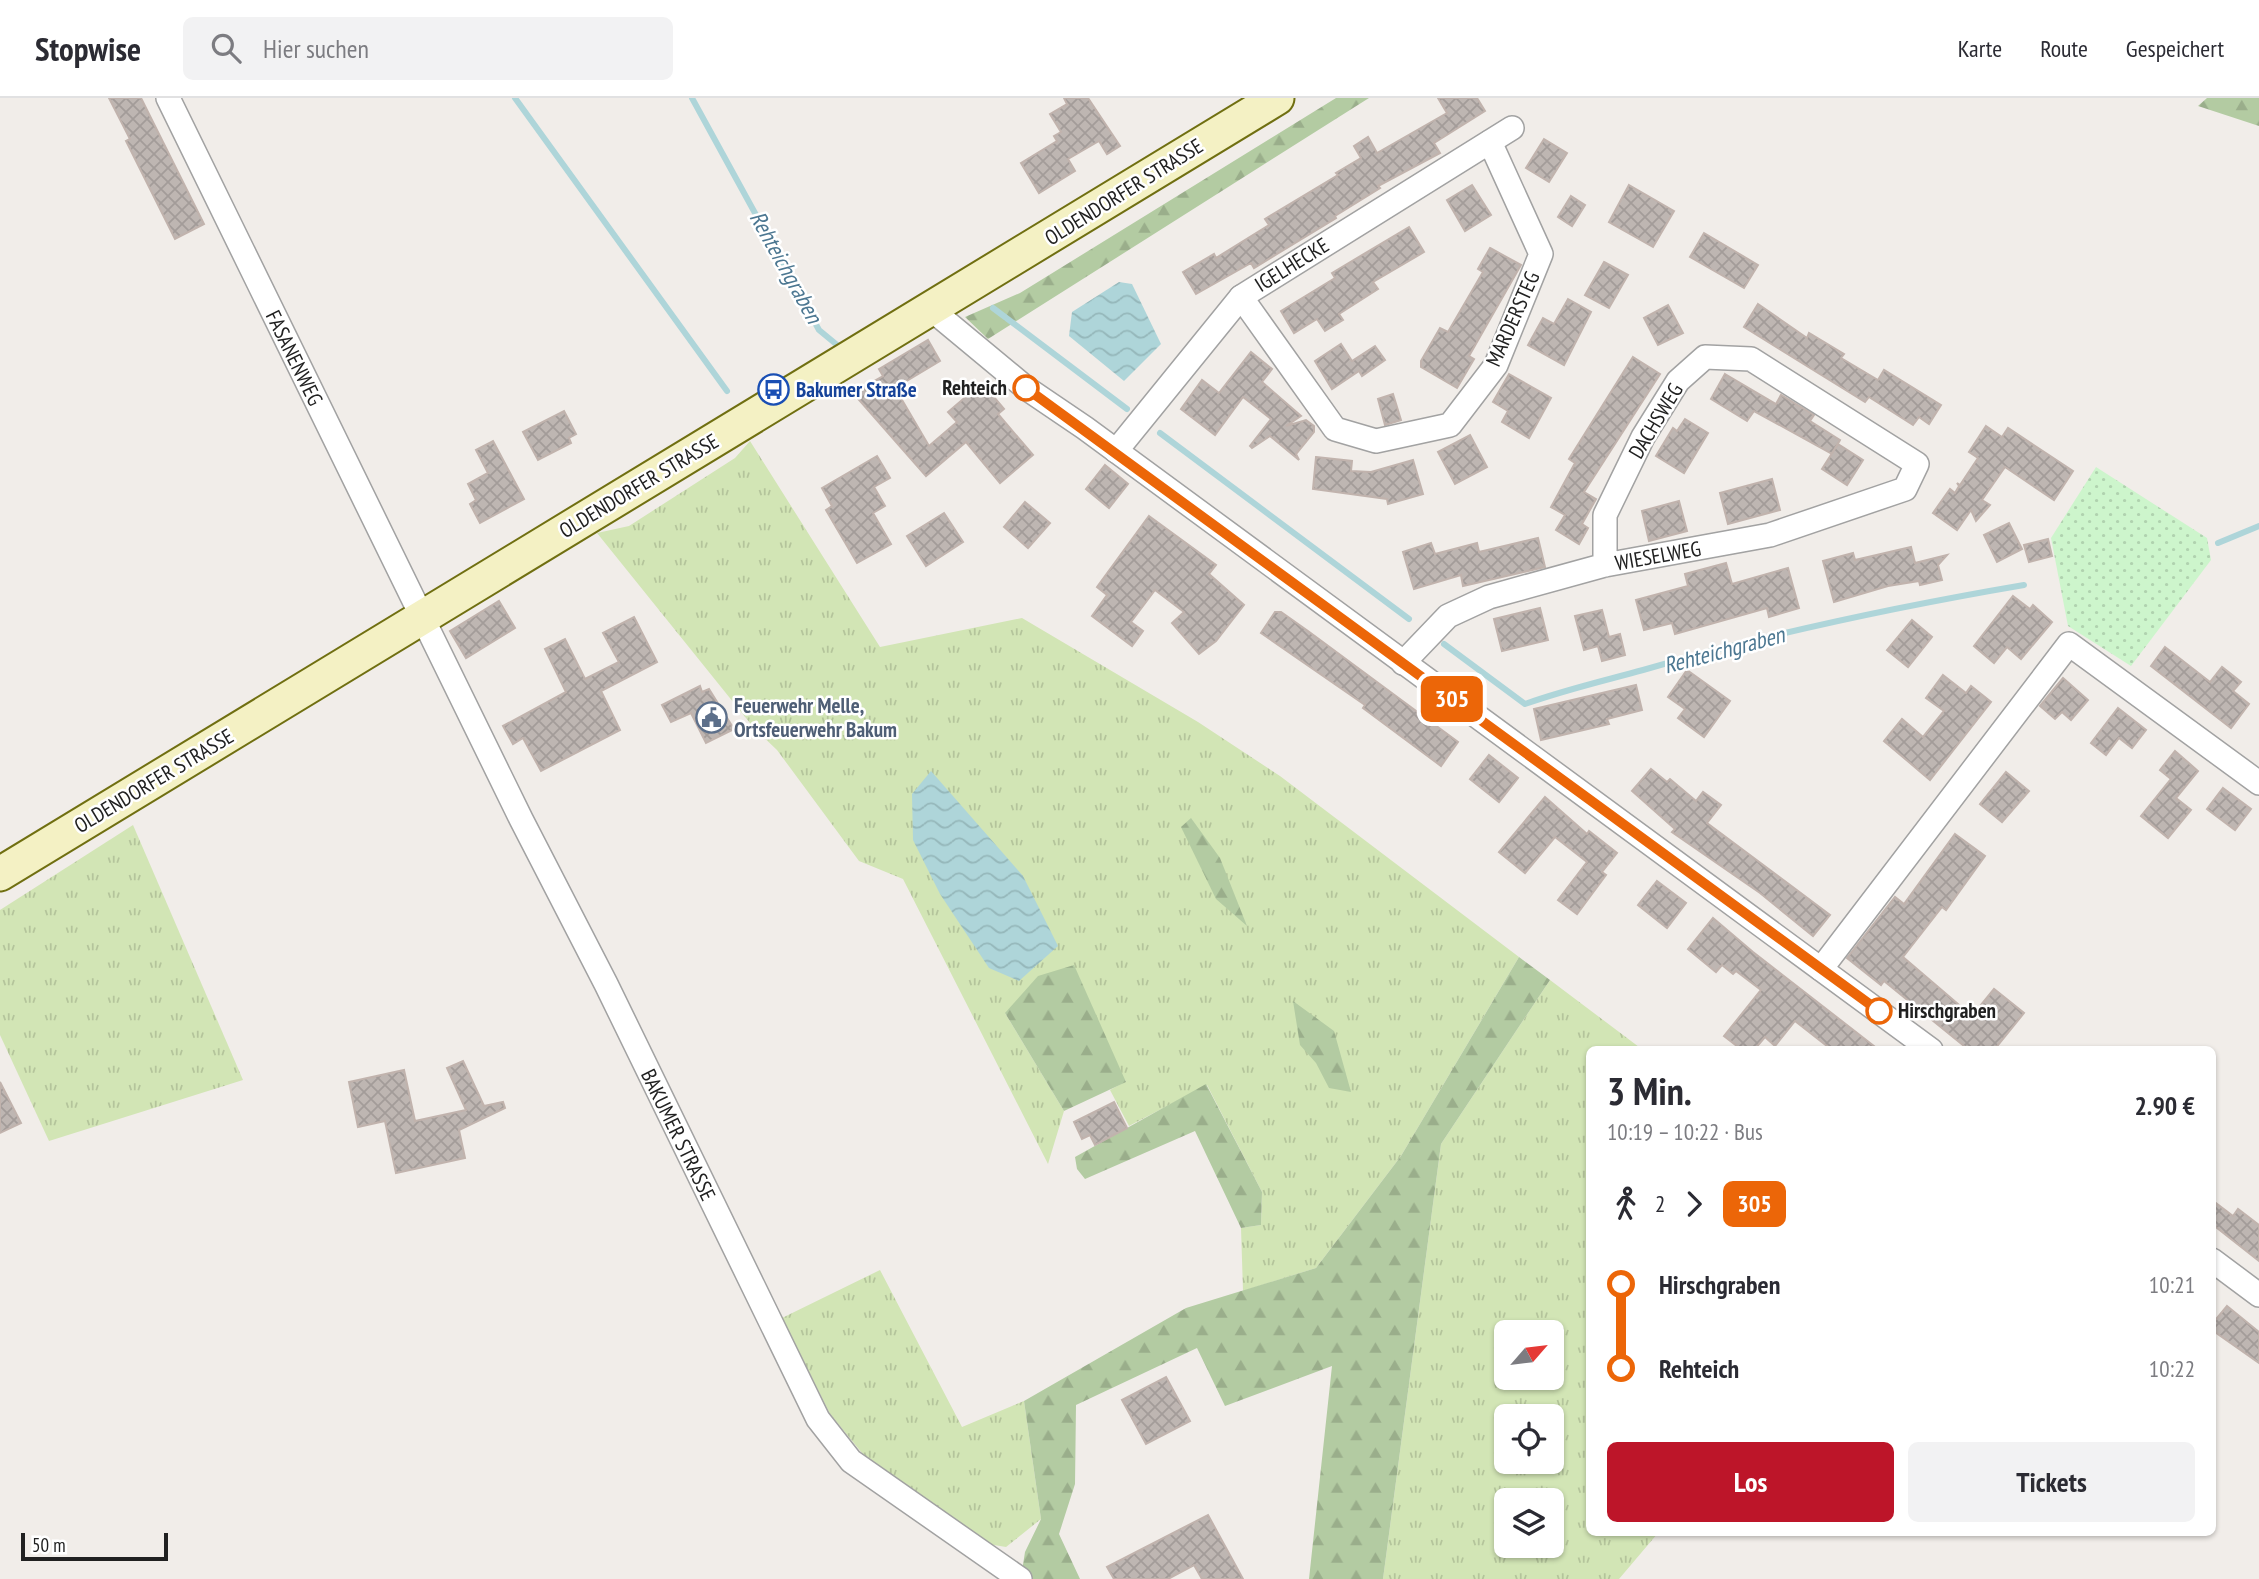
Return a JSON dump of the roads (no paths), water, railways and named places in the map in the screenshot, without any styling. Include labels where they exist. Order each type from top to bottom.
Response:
[{"type":"main road","name":"OLDENDORFER STRASSE","points":[[0,874],[1277,98]]},
{"type":"street","name":"FASANENWEG","points":[[168,98],[422,618]]},
{"type":"street","name":"IGELHECKE","points":[[1116,451],[1241,297],[1512,128]]},
{"type":"street","name":"MARDERSTEG","points":[[1241,297],[1335,429],[1376,441],[1450,425],[1496,365],[1541,254],[1490,142]]},
{"type":"street","points":[[932,310],[1026,388],[1116,451],[1926,1046]]},
{"type":"street","name":"DACHSWEG","points":[[1605,565],[1605,515],[1643,437],[1678,381],[1705,356],[1751,359],[1917,464]]},
{"type":"street","name":"WIESELWEG","points":[[1403,663],[1448,616],[1489,597],[1605,565],[1770,535],[1905,489],[1917,464]]},
{"type":"street","name":"BAKUMER STRASSE","points":[[422,618],[606,984],[818,1419],[851,1461],[1020,1579]]},
{"type":"street","points":[[1821,969],[2069,644],[2259,783]]},
{"type":"street","points":[[2216,1263],[2259,1296]]},
{"type":"water","points":[[1119,282],[1132,284],[1161,344],[1124,381],[1069,336],[1072,312]]},
{"type":"water","points":[[931,771],[1023,876],[1058,946],[1019,981],[989,968],[940,894],[913,840],[912,794]]},
{"type":"waterway","points":[[515,98],[727,391]]},
{"type":"waterway","name":"Rehteichgraben","points":[[692,98],[819,330],[842,349]]},
{"type":"waterway","name":"Rehteichgraben","points":[[993,308],[1127,409]]},
{"type":"waterway","name":"Rehteichgraben","points":[[1160,433],[1409,619]]},
{"type":"waterway","name":"Rehteichgraben","points":[[2218,543],[2259,526]]},
{"type":"waterway","name":"Rehteichgraben","points":[[1444,644],[1525,704],[1784,633],[1928,602],[2024,585]]},
{"type":"place","name":"Rehteich","points":[[1026,388]]},
{"type":"place","name":"Bakumer Straße","points":[[773,390]]},
{"type":"place","name":"Feuerwehr Melle, Ortsfeuerwehr Bakum","points":[[711,718]]},
{"type":"place","name":"Hirschgraben","points":[[1879,1011]]}]
